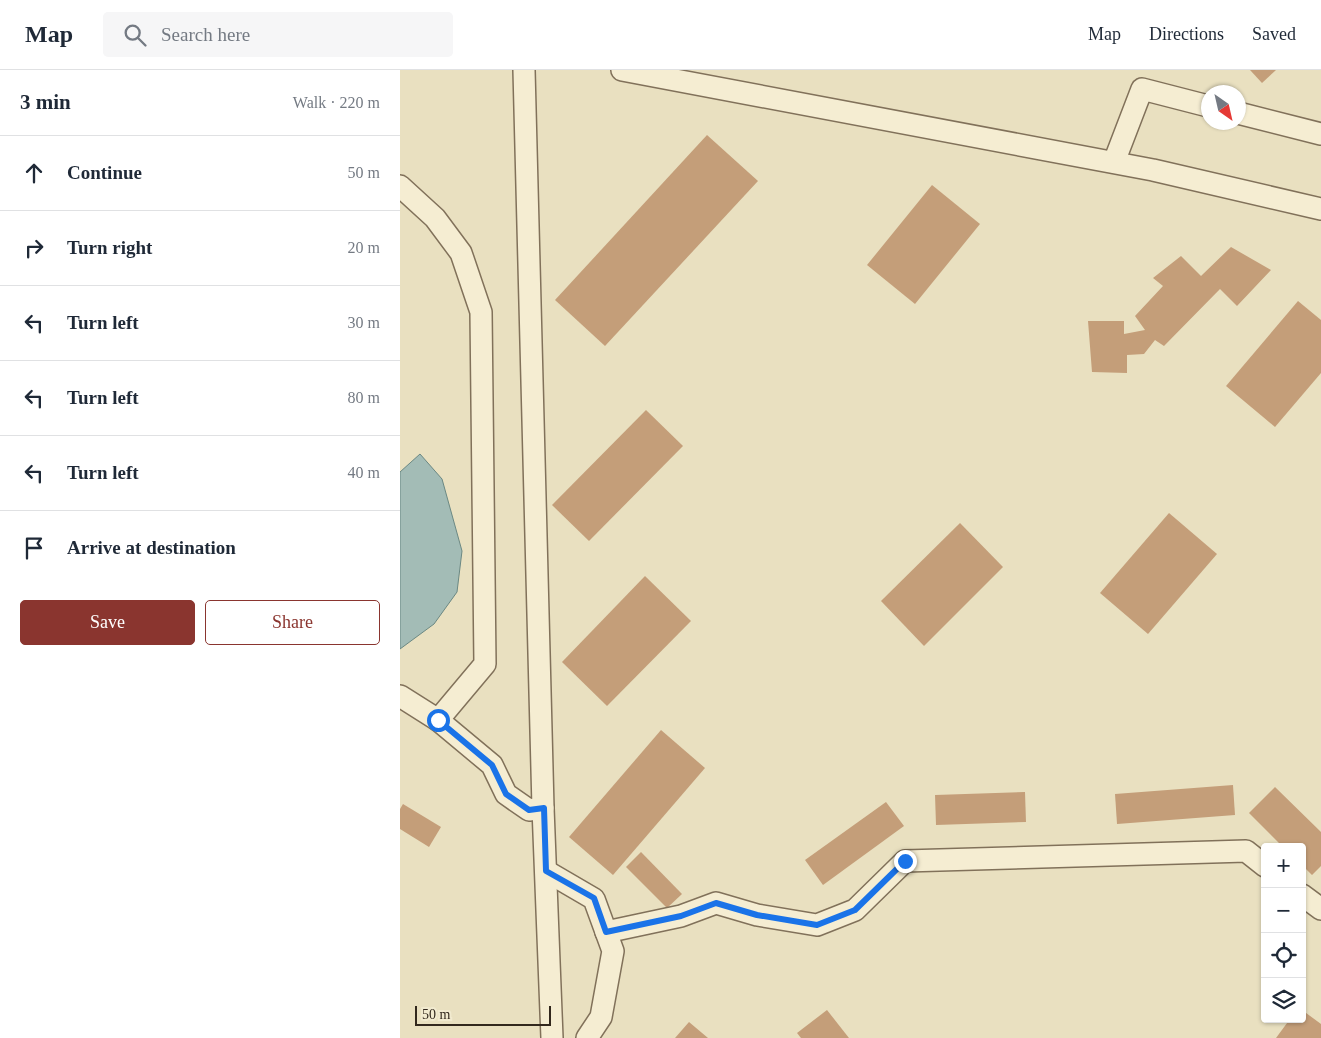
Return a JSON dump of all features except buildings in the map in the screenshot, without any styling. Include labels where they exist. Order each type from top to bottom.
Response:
[{"type":"street","points":[[524,70],[552,1038]]},
{"type":"street","points":[[622,70],[1114,162],[1321,209]]},
{"type":"street","points":[[1114,162],[1142,89],[1201,104]]},
{"type":"street","points":[[1246,115],[1321,134]]},
{"type":"street","points":[[400,186],[435,218],[461,253],[481,312],[485,664],[438,720]]},
{"type":"street","points":[[400,696],[438,720],[492,765],[506,794],[529,810],[544,808]]},
{"type":"street","points":[[606,932],[681,916],[716,903],[757,915],[817,925],[855,910],[905,861],[1246,851],[1261,863]]},
{"type":"street","points":[[546,871],[594,898],[613,952],[601,1017],[587,1038]]},
{"type":"street","points":[[1306,898],[1321,910]]},
{"type":"water","points":[[420,454],[442,479],[462,551],[457,592],[434,624],[400,649],[400,472]]},
{"type":"route","points":[[438,720],[492,765],[506,794],[529,810],[544,808],[546,871],[594,898],[606,932],[681,916],[716,903],[757,915],[817,925],[855,910],[905,861]]}]
